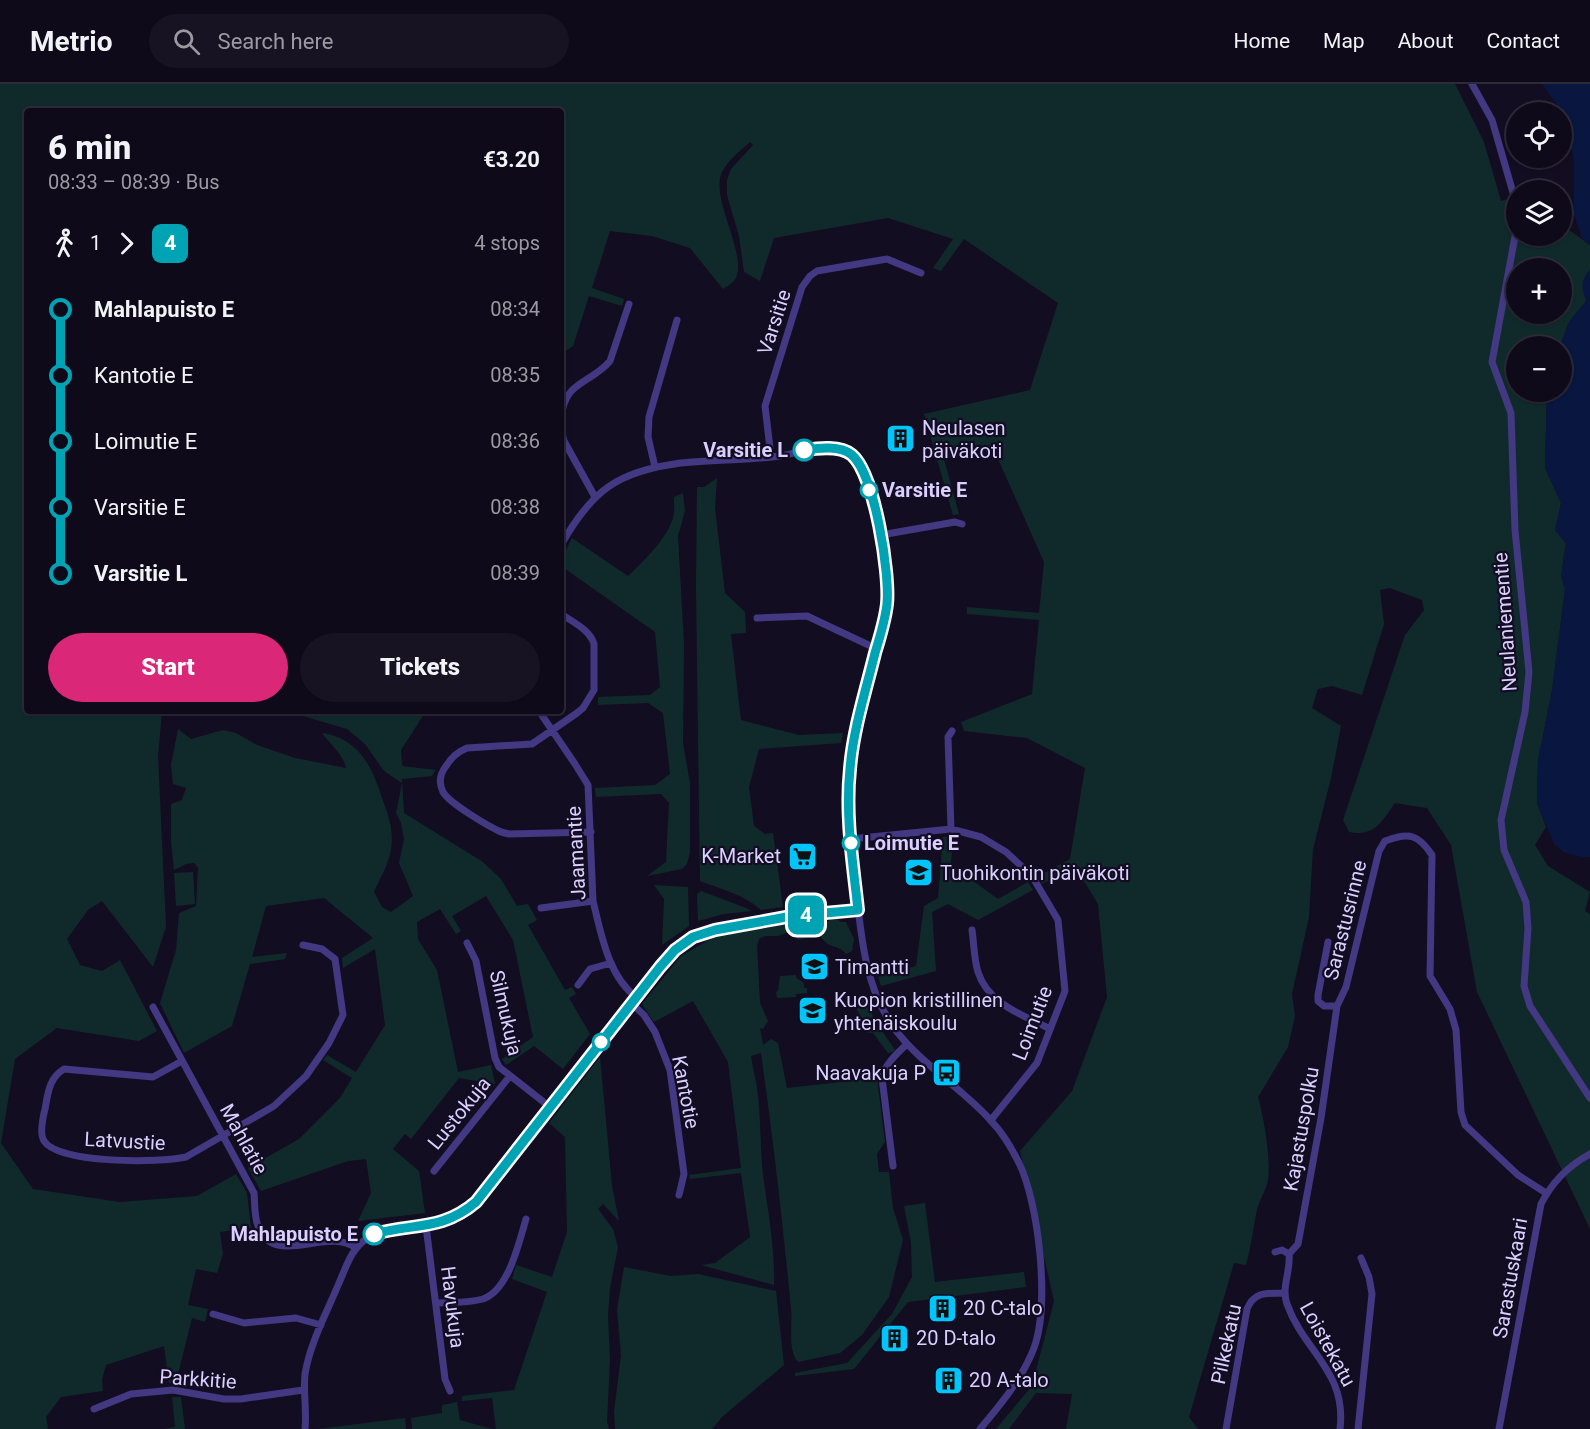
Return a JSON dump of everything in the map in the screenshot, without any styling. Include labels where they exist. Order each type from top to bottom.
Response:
[{"type":"street","points":[[1472,84],[1492,120],[1509,180]]},
{"type":"street","name":"Neulaniementie","points":[[1513,246],[1492,362],[1511,412],[1515,530],[1529,672],[1525,712],[1501,820],[1504,850],[1526,902],[1524,986],[1530,1006],[1590,1098]]},
{"type":"street","name":"Varsitie","points":[[771,457],[765,406],[802,287],[810,276],[818,271],[887,259],[921,273]]},
{"type":"street","points":[[564,410],[570,392],[604,368],[610,361],[628,304]]},
{"type":"street","points":[[655,467],[648,437],[649,417],[677,320]]},
{"type":"street","points":[[564,441],[595,496]]},
{"type":"street","points":[[564,541],[595,496],[623,478],[655,467],[771,457],[818,448],[846,451],[852,455],[862,469],[881,536],[887,603],[884,625],[850,765],[848,793],[858,910],[866,959],[873,988],[886,1018],[906,1045],[991,1120],[1019,1164],[1034,1217],[1042,1305],[1037,1337],[1028,1362],[1006,1398],[980,1429]]},
{"type":"street","points":[[881,536],[955,522],[962,524]]},
{"type":"street","points":[[564,616],[592,638],[594,690],[583,708],[532,744],[467,748],[460,751],[453,756],[440,774],[443,794],[492,828],[509,834],[591,832]]},
{"type":"street","points":[[757,618],[807,616],[877,649]]},
{"type":"street","name":"Jaamantie","points":[[541,714],[588,785],[593,901],[611,963],[620,981],[636,997]]},
{"type":"street","points":[[950,734],[951,829]]},
{"type":"street","name":"Loimutie","points":[[851,838],[951,829],[981,837],[1006,852],[1032,876],[1058,920],[1065,991],[1037,1063],[991,1120]]},
{"type":"street","name":"Sarastusrinne","points":[[1328,942],[1318,1000],[1324,1006],[1337,1006],[1346,987],[1379,851],[1385,841],[1400,836],[1406,835],[1422,841],[1432,855],[1430,976],[1450,1009],[1456,1030],[1461,1112],[1465,1125],[1518,1175],[1546,1193]]},
{"type":"street","points":[[541,908],[593,901]]},
{"type":"street","points":[[305,1429],[303,1390],[306,1370],[321,1325],[356,1248],[362,1242],[374,1234],[442,1223],[465,1211],[476,1202],[636,997],[675,950],[693,937],[715,930],[792,916],[858,910]]},
{"type":"street","points":[[972,930],[977,970],[987,991],[999,1002],[1050,1029]]},
{"type":"street","name":"Silmukuja","points":[[467,943],[476,961],[495,1058],[500,1067],[510,1076],[550,1107]]},
{"type":"street","points":[[223,1136],[274,1106],[293,1090],[306,1076],[329,1043],[343,1015],[335,959],[322,949],[303,945]]},
{"type":"street","points":[[578,985],[590,969],[611,963]]},
{"type":"street","name":"Kantotie","points":[[631,1004],[644,1015],[655,1032],[670,1070],[684,1174],[680,1195]]},
{"type":"street","name":"Kajastuspolku","points":[[1289,1254],[1298,1244],[1321,1118],[1337,1006]]},
{"type":"street","name":"Mahlatie","points":[[153,1007],[254,1193],[258,1226],[267,1241],[278,1246],[341,1241],[356,1248]]},
{"type":"street","points":[[893,1166],[882,1078],[890,1062],[906,1045]]},
{"type":"street","name":"Latvustie","points":[[182,1061],[153,1077],[64,1069],[57,1073],[51,1082],[44,1116],[42,1135],[44,1141],[58,1152],[116,1161],[174,1160],[186,1157],[223,1136]]},
{"type":"street","name":"Lustokuja","points":[[434,1171],[510,1076]]},
{"type":"street","name":"Sarastuskaari","points":[[1499,1429],[1538,1214],[1546,1193],[1560,1175],[1590,1154]]},
{"type":"street","points":[[437,1303],[485,1298],[495,1290],[511,1266],[526,1219]]},
{"type":"street","name":"Havukuja","points":[[426,1226],[445,1379],[450,1392]]},
{"type":"street","points":[[1275,1252],[1282,1251],[1289,1254]]},
{"type":"street","name":"Loistekatu","points":[[1289,1254],[1285,1285],[1286,1303],[1339,1392],[1340,1429]]},
{"type":"street","points":[[1358,1429],[1372,1294],[1369,1277],[1361,1258]]},
{"type":"street","name":"Pilkekatu","points":[[1226,1429],[1251,1300],[1262,1294],[1286,1293]]},
{"type":"street","points":[[213,1314],[244,1323],[296,1318],[321,1325]]},
{"type":"street","name":"Parkkitie","points":[[94,1409],[131,1394],[173,1390],[224,1399],[241,1399],[303,1390]]},
{"type":"green space","points":[[0,84],[1455,84],[1484,142],[1501,201],[1506,200],[1506,246],[1572,246],[1572,232],[1590,245],[1586,301],[1572,318],[1572,258],[1506,258],[1506,324],[1568,324],[1564,336],[1506,336],[1506,402],[1547,402],[1545,468],[1561,503],[1555,530],[1566,543],[1561,576],[1565,589],[1552,691],[1538,760],[1537,803],[1546,827],[1535,845],[1548,866],[1590,892],[1585,911],[1590,914],[1590,1229],[1477,992],[1451,845],[1427,808],[1395,803],[1376,826],[1371,830],[1358,833],[1349,832],[1343,820],[1405,635],[1424,610],[1422,600],[1390,588],[1380,590],[1384,624],[1362,695],[1332,686],[1318,689],[1312,708],[1341,726],[1313,849],[1309,917],[1292,994],[1295,1016],[1288,1047],[1258,1097],[1269,1161],[1268,1180],[1257,1210],[1246,1265],[1234,1263],[1189,1417],[1198,1429],[1066,1429],[1072,1394],[1036,1393],[1009,1429],[996,1429],[1032,1386],[1054,1301],[1020,1151],[1072,1091],[1107,997],[1098,904],[1075,866],[1042,884],[1037,877],[1070,859],[1085,768],[1027,738],[964,731],[961,722],[1032,694],[1039,620],[967,614],[967,607],[1039,613],[1044,562],[994,450],[944,459],[959,514],[953,515],[924,414],[1030,390],[1058,303],[964,239],[941,271],[933,268],[953,239],[888,218],[774,238],[760,281],[744,272],[739,236],[727,195],[727,180],[731,169],[753,145],[750,142],[734,156],[722,172],[719,184],[737,258],[738,271],[734,281],[723,289],[690,248],[652,236],[610,231],[592,288],[624,299],[622,306],[589,296],[573,346],[564,352],[564,108],[24,108],[24,714],[162,714],[158,756],[166,927],[153,967],[102,901],[88,910],[67,939],[80,965],[102,971],[120,960],[157,1031],[139,1041],[57,1028],[15,1059],[1,1143],[33,1189],[120,1202],[197,1196],[236,1174],[247,1193],[251,1228],[220,1232],[223,1254],[217,1273],[196,1269],[188,1305],[208,1309],[205,1322],[192,1318],[176,1382],[169,1383],[164,1346],[106,1365],[102,1380],[103,1391],[61,1397],[46,1417],[48,1429],[0,1429]]},
{"type":"green space","points":[[717,478],[715,508],[725,593],[745,612],[746,633],[731,634],[741,720],[799,735],[843,733],[841,743],[759,749],[749,787],[754,826],[765,834],[773,833],[783,907],[761,910],[740,896],[700,881],[697,487],[704,487]]},
{"type":"green space","points":[[683,493],[685,511],[678,536],[684,645],[683,743],[690,783],[690,852],[687,864],[682,869],[647,876],[666,862],[669,803],[661,794],[596,797],[595,788],[655,785],[670,774],[663,713],[648,703],[598,705],[598,697],[650,695],[660,687],[655,632],[564,568],[564,554],[572,538],[628,576],[665,535],[673,518],[674,497]]},
{"type":"green space","points":[[296,714],[424,714],[401,750],[402,766],[436,770],[432,776],[402,779],[404,813],[483,862],[501,879],[517,906],[528,904],[537,920],[528,925],[565,990],[572,987],[576,994],[569,998],[590,1034],[563,1069],[534,1046],[506,1065],[502,1059],[533,1037],[513,940],[486,896],[452,916],[461,931],[456,934],[440,909],[417,922],[418,939],[437,970],[458,1072],[491,1065],[495,1084],[459,1078],[411,1139],[405,1134],[393,1149],[419,1171],[425,1213],[358,1221],[371,1193],[366,1159],[348,1161],[261,1191],[248,1168],[299,1139],[340,1098],[352,1078],[323,1060],[327,1055],[356,1072],[385,1025],[375,949],[343,968],[342,958],[373,938],[324,898],[266,906],[252,957],[287,953],[285,959],[250,964],[232,1026],[184,1053],[160,1003],[176,950],[179,913],[196,906],[198,868],[194,863],[174,870],[171,841],[171,804],[182,800],[186,788],[173,784],[171,765],[178,729],[191,739],[223,730],[236,733],[257,745],[295,758],[346,768],[339,754],[322,733],[345,740],[361,754],[367,763],[377,784],[391,828],[390,855],[374,892],[382,907],[391,912],[413,896],[399,863],[404,839],[401,823],[396,813],[402,783],[384,771],[365,744],[347,729]]},
{"type":"green space","points":[[943,837],[953,837],[950,876],[969,878],[998,899],[1028,882],[1033,890],[978,920],[948,904],[932,912],[936,971],[881,986],[878,977],[916,966],[924,906],[938,898]]},
{"type":"green space","points":[[193,872],[195,904],[176,906],[174,873]]},
{"type":"green space","points":[[654,885],[688,887],[689,926],[662,945],[664,899]]},
{"type":"green space","points":[[701,891],[752,911],[724,914],[698,921],[697,894]]},
{"type":"green space","points":[[836,918],[841,922],[846,922],[854,939],[852,951],[846,954],[826,943],[819,934],[798,940],[792,931],[759,939],[757,946],[760,1003],[768,1021],[763,1029],[760,1028],[763,1045],[771,1039],[778,1043],[787,1088],[877,1078],[885,1142],[877,1154],[879,1172],[889,1172],[893,1208],[903,1240],[889,1297],[862,1335],[840,1353],[798,1362],[791,1344],[791,1309],[785,1245],[761,1053],[751,1056],[760,1116],[762,1165],[772,1243],[774,1285],[701,1265],[715,1263],[750,1237],[741,1173],[690,1179],[689,1175],[741,1168],[728,1062],[693,1001],[654,1022],[642,1004],[681,956],[721,933],[811,921],[825,922]]},
{"type":"green space","points":[[796,975],[804,988],[807,988],[807,993],[796,994],[796,997],[777,998],[780,976]]},
{"type":"green space","points":[[865,997],[874,1019],[895,1050],[893,1052],[888,1053],[873,1033],[864,1032],[861,1017],[856,1008],[861,1002],[859,998]]},
{"type":"green space","points":[[600,1057],[612,1186],[619,1221],[603,1204],[598,1209],[613,1229],[618,1247],[610,1288],[608,1316],[610,1360],[607,1422],[609,1429],[496,1429],[492,1398],[462,1401],[462,1396],[514,1390],[547,1292],[512,1279],[516,1265],[552,1277],[567,1232],[565,1137],[549,1123]]},
{"type":"green space","points":[[925,1203],[935,1282],[1024,1272],[1026,1287],[908,1302],[854,1369],[795,1376],[795,1373],[847,1363],[892,1314],[912,1277],[911,1242],[904,1206]]},
{"type":"green space","points":[[624,1267],[671,1276],[698,1274],[776,1291],[784,1365],[722,1417],[712,1429],[615,1429],[614,1412],[621,1356],[617,1310]]},
{"type":"green space","points":[[172,1397],[181,1397],[185,1429],[163,1429],[175,1427]]},
{"type":"green space","points":[[457,1402],[460,1420],[492,1429],[412,1429],[411,1418],[442,1413],[442,1405]]},
{"type":"green space","points":[[405,1418],[406,1429],[318,1429]]},
{"type":"water","points":[[1542,84],[1590,84],[1590,245],[1582,238],[1574,215],[1572,102],[1555,102]]},
{"type":"water","points":[[1590,270],[1590,857],[1564,852],[1554,844],[1537,803],[1538,760],[1552,691],[1565,589],[1561,576],[1566,544],[1555,530],[1561,503],[1545,468],[1547,402],[1572,402],[1572,336],[1564,336],[1568,324],[1572,324],[1572,318],[1586,301],[1583,285]]},
{"type":"bus line","name":"4","points":[[374,1234],[442,1223],[465,1211],[476,1202],[660,967],[675,950],[693,937],[715,930],[792,916],[858,910],[848,793],[850,765],[859,720],[884,625],[887,585],[883,549],[873,502],[858,461],[846,451],[818,448],[804,450]]},
{"type":"place","name":"Neulasen päiväkoti","points":[[901,439]]},
{"type":"place","name":"Varsitie L","points":[[804,450]]},
{"type":"place","name":"Varsitie E","points":[[869,490]]},
{"type":"place","name":"Loimutie E","points":[[851,843]]},
{"type":"place","name":"K-Market","points":[[802,856]]},
{"type":"place","name":"Tuohikontin päiväkoti","points":[[919,873]]},
{"type":"place","name":"Timantti","points":[[814,967]]},
{"type":"place","name":"Kuopion kristillinen yhtenäiskoulu","points":[[813,1011]]},
{"type":"place","name":"Naavakuja P","points":[[947,1073]]},
{"type":"place","name":"Mahlapuisto E","points":[[374,1234]]},
{"type":"place","name":"20 C-talo","points":[[942,1308]]},
{"type":"place","name":"20 D-talo","points":[[895,1338]]},
{"type":"place","name":"20 A-talo","points":[[948,1380]]}]
